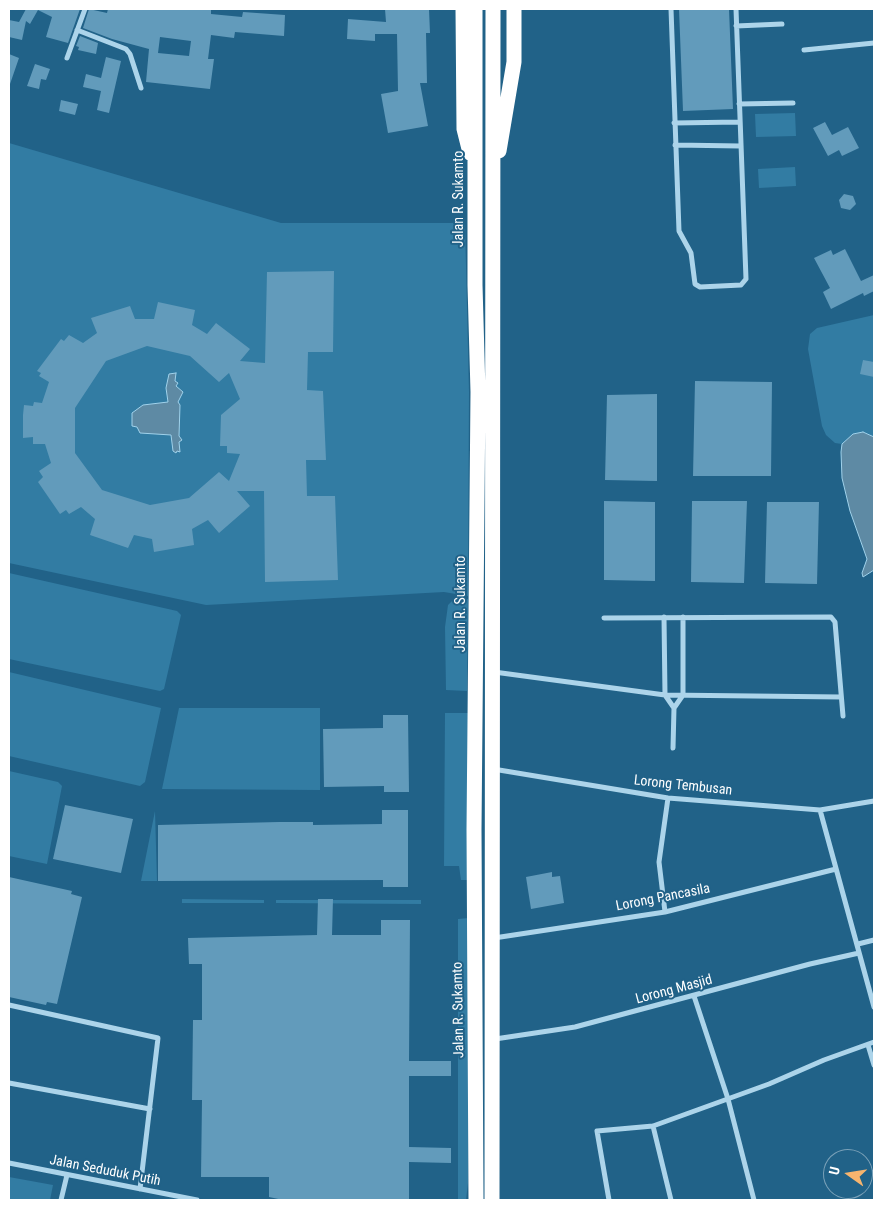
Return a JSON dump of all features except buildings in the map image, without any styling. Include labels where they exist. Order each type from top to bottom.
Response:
[{"type":"highway","points":[[463,9],[464,129],[476,182]]},
{"type":"highway","name":"Jalan R. Sukamto","points":[[475,9],[475,285],[478,448],[474,829],[476,1200]]},
{"type":"highway","points":[[492,1200],[493,9]]},
{"type":"highway","points":[[493,181],[505,127],[514,62],[514,9]]},
{"type":"street","points":[[67,58],[85,9]]},
{"type":"street","points":[[671,9],[679,231],[691,253],[695,284],[699,287],[741,284],[746,279],[736,9]]},
{"type":"street","points":[[736,26],[782,24]]},
{"type":"street","points":[[77,30],[126,49],[141,88]]},
{"type":"street","points":[[804,50],[874,43]]},
{"type":"street","points":[[739,104],[793,103]]},
{"type":"street","points":[[674,123],[739,122]]},
{"type":"street","points":[[675,145],[740,146]]},
{"type":"street","points":[[664,617],[665,694],[674,708]]},
{"type":"street","points":[[673,748],[674,708],[683,695],[683,617]]},
{"type":"street","points":[[604,618],[831,617],[835,622],[844,716]]},
{"type":"street","points":[[493,672],[665,694],[841,697]]},
{"type":"street","name":"Lorong Tembusan","points":[[491,768],[668,798],[820,810],[874,800]]},
{"type":"street","points":[[665,912],[659,862],[668,798]]},
{"type":"street","points":[[820,810],[874,1007]]},
{"type":"street","name":"Lorong Pancasila","points":[[491,938],[665,912],[836,869]]},
{"type":"street","points":[[858,944],[874,940]]},
{"type":"street","name":"Lorong Masjid","points":[[493,1040],[575,1028],[810,964],[859,953]]},
{"type":"street","points":[[694,996],[728,1099],[754,1200]]},
{"type":"street","points":[[9,1004],[158,1037],[140,1189]]},
{"type":"street","points":[[609,1200],[597,1131],[653,1126],[874,1042]]},
{"type":"street","points":[[868,1045],[874,1065]]},
{"type":"street","points":[[9,1083],[150,1109]]},
{"type":"street","points":[[653,1126],[671,1200]]},
{"type":"street","name":"Jalan Seduduk Putih","points":[[9,1163],[184,1199],[197,1200]]},
{"type":"street","points":[[61,1200],[67,1175]]},
{"type":"shaded area","points":[[795,113],[796,136],[756,137],[755,114]]},
{"type":"shaded area","points":[[9,143],[281,223],[465,223],[469,392],[468,596],[444,592],[206,605],[9,563]]},
{"type":"shaded area","points":[[795,167],[796,186],[759,188],[758,169]]},
{"type":"shaded area","points":[[874,315],[874,437],[863,432],[853,434],[842,444],[835,443],[826,435],[822,426],[808,349],[810,334],[817,328]]},
{"type":"shaded area","points":[[176,373],[175,381],[178,383],[176,386],[183,392],[178,402],[180,405],[179,436],[182,440],[179,442],[180,452],[177,451],[176,453],[173,451],[171,435],[140,433],[137,427],[132,426],[132,413],[143,405],[168,402],[166,388],[169,374]]},
{"type":"shaded area","points":[[863,432],[874,437],[874,570],[863,577],[862,573],[867,559],[850,511],[842,478],[841,452],[842,444],[853,434]]},
{"type":"shaded area","points":[[9,573],[177,611],[181,615],[164,689],[160,691],[9,659]]},
{"type":"shaded area","points":[[468,599],[467,691],[446,690],[445,627],[448,605],[453,600]]},
{"type":"shaded area","points":[[9,672],[161,708],[145,782],[140,786],[9,756]]},
{"type":"shaded area","points":[[179,708],[320,708],[320,790],[162,789]]},
{"type":"shaded area","points":[[445,713],[468,713],[467,880],[461,880],[459,866],[444,866]]},
{"type":"shaded area","points":[[9,771],[58,782],[62,786],[47,864],[9,856]]},
{"type":"shaded area","points":[[155,811],[157,881],[141,881]]},
{"type":"shaded area","points":[[182,899],[264,900],[264,903],[182,903]]},
{"type":"shaded area","points":[[276,900],[421,900],[421,904],[276,903]]},
{"type":"shaded area","points":[[469,918],[468,1183],[466,1200],[458,1200],[458,919]]},
{"type":"shaded area","points":[[9,1177],[53,1185],[50,1200],[9,1200]]}]
